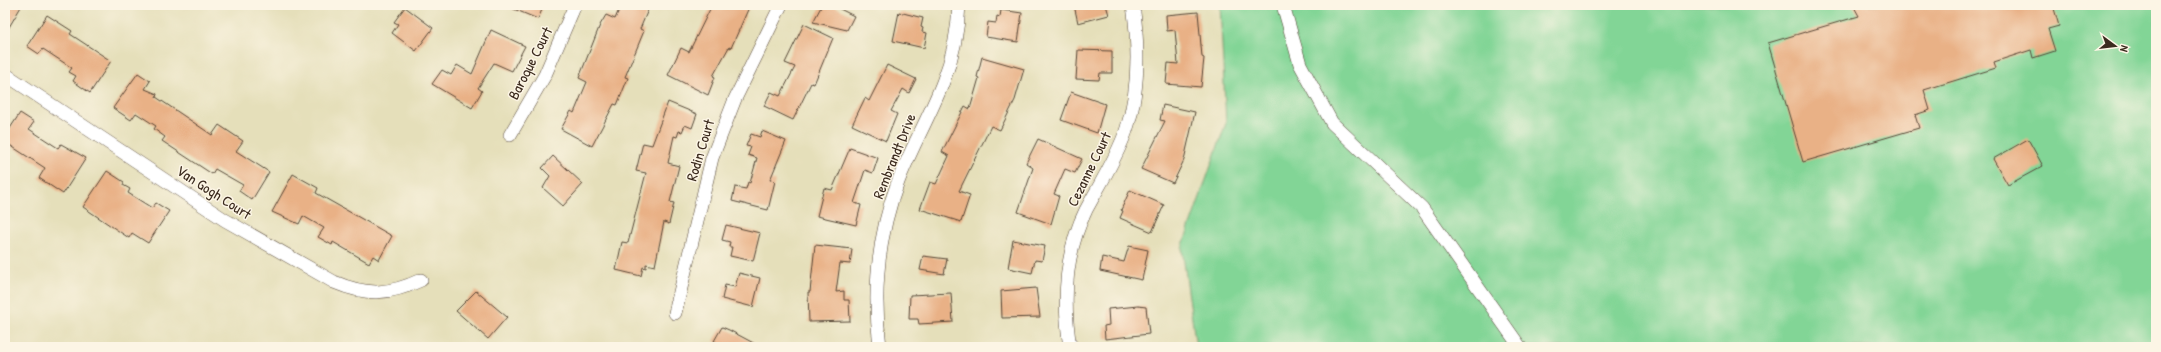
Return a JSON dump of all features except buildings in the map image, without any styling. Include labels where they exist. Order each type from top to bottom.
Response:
[{"type":"street","name":"Baroque Court","points":[[510,135],[545,75],[575,5]]},
{"type":"street","name":"Rodin Court","points":[[675,313],[714,152],[735,99],[781,5]]},
{"type":"street","name":"Rembrandt Drive","points":[[880,347],[877,291],[880,256],[886,219],[898,183],[943,82],[952,55],[958,25],[959,5]]},
{"type":"street","name":"Cezanne Court","points":[[1070,347],[1067,327],[1066,296],[1069,266],[1075,240],[1085,212],[1113,161],[1126,131],[1134,100],[1138,69],[1138,36],[1133,5]]},
{"type":"street","points":[[1283,5],[1300,64],[1332,123],[1422,208],[1520,347]]},
{"type":"street","name":"Van Gogh Court","points":[[5,74],[226,220],[334,282],[351,289],[370,292],[387,292],[405,288],[421,280]]},
{"type":"green space","points":[[1220,5],[2156,5],[2156,347],[1196,347],[1182,248],[1226,123]]}]
